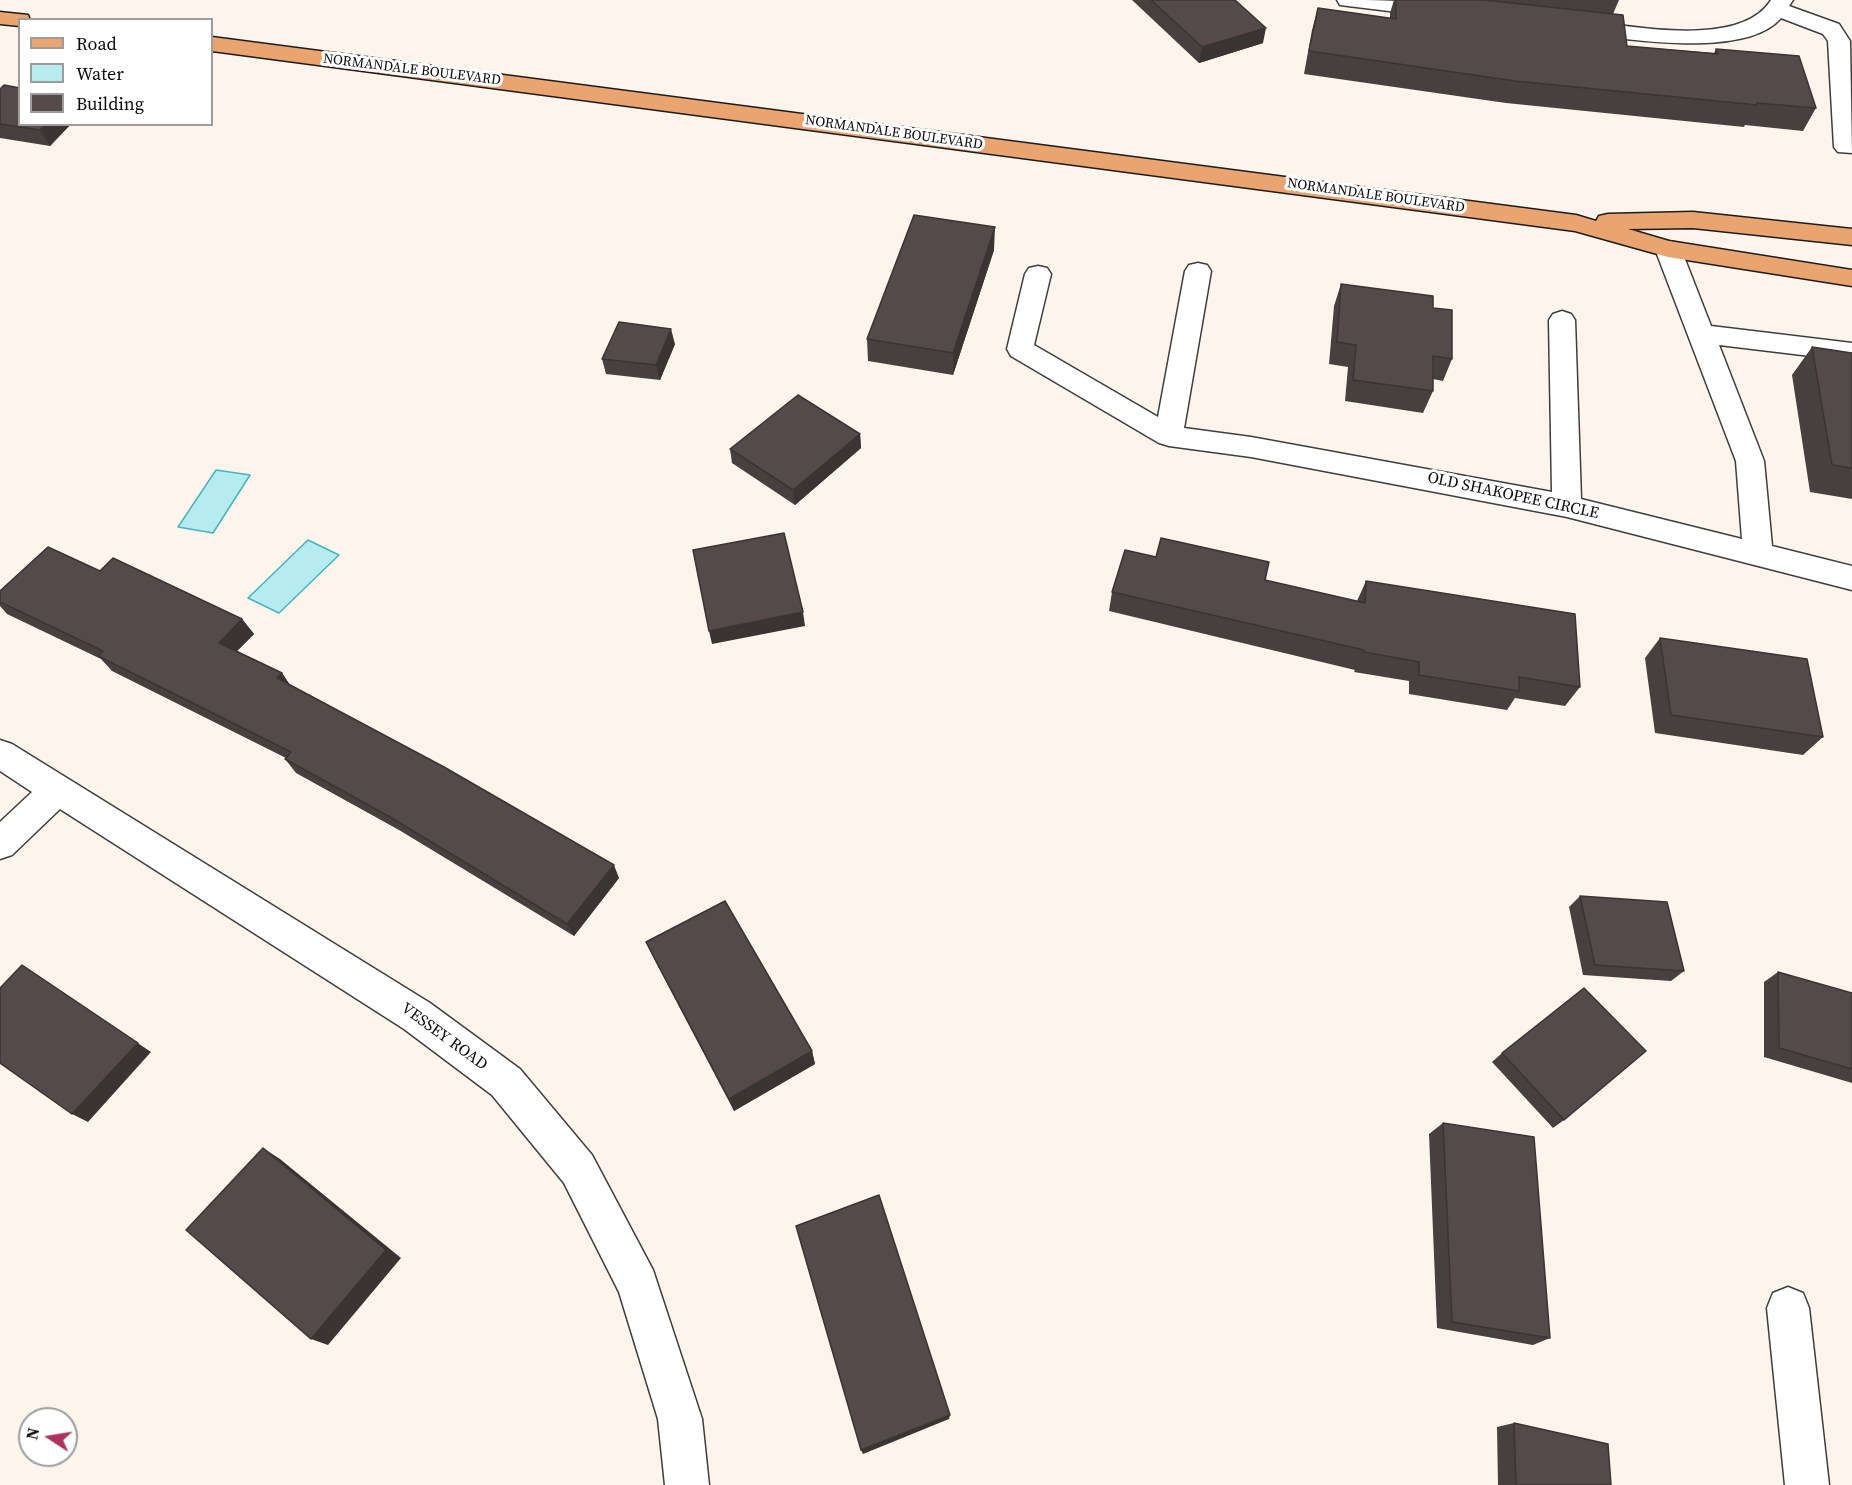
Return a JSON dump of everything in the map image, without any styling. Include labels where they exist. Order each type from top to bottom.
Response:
[{"type":"main road","points":[[0,18],[18,20]]},
{"type":"main road","name":"NORMANDALE BOULEVARD","points":[[213,44],[1576,223],[1668,249],[1852,278]]},
{"type":"main road","name":"NORMANDALE BOULEVARD","points":[[1576,223],[1693,220],[1852,237]]},
{"type":"street","points":[[1348,0],[1463,14]]},
{"type":"street","points":[[1558,24],[1653,35],[1700,37],[1739,32],[1769,18],[1779,4],[1831,29],[1839,41],[1846,147]]},
{"type":"street","points":[[1668,249],[1750,461],[1758,553]]},
{"type":"street","points":[[1038,274],[1020,349],[1169,436],[1198,271]]},
{"type":"street","points":[[1562,320],[1567,506]]},
{"type":"street","points":[[1701,333],[1852,352]]},
{"type":"street","name":"OLD SHAKOPEE CIRCLE","points":[[1169,436],[1251,447],[1567,506],[1852,578]]},
{"type":"street","name":"VESSEY ROAD","points":[[0,754],[417,1016],[506,1082],[578,1169],[638,1285],[680,1419],[687,1485]]},
{"type":"street","points":[[0,844],[57,790]]},
{"type":"street","points":[[1788,1308],[1807,1485]]},
{"type":"water","points":[[216,470],[250,475],[213,533],[178,527]]},
{"type":"water","points":[[308,540],[339,555],[279,613],[248,598]]},
{"type":"building","points":[[1151,0],[1235,0],[1266,28],[1202,47]]},
{"type":"building","points":[[1396,0],[1484,0],[1623,15],[1627,46],[1718,54],[1716,49],[1799,56],[1816,108],[1757,103],[1757,105],[1515,81],[1309,51],[1318,8],[1396,19]]},
{"type":"building","points":[[4,85],[18,88],[18,126],[44,126],[40,130],[0,124],[0,89]]},
{"type":"building","points":[[914,215],[995,227],[953,353],[867,339]]},
{"type":"building","points":[[1341,284],[1433,296],[1433,308],[1452,310],[1452,359],[1433,356],[1433,391],[1353,380],[1356,345],[1337,342]]},
{"type":"building","points":[[619,322],[671,329],[656,365],[602,359]]},
{"type":"building","points":[[1812,347],[1852,353],[1852,468],[1832,465]]},
{"type":"building","points":[[798,395],[860,434],[793,490],[730,449]]},
{"type":"building","points":[[784,533],[803,612],[709,631],[693,550]]},
{"type":"building","points":[[1161,538],[1269,562],[1265,580],[1365,603],[1366,581],[1575,614],[1580,687],[1519,677],[1519,691],[1419,675],[1419,662],[1364,652],[1364,650],[1112,592],[1125,550],[1156,557]]},
{"type":"building","points":[[48,547],[100,571],[113,558],[242,619],[219,643],[282,673],[277,678],[444,767],[614,865],[567,924],[390,817],[285,759],[291,752],[98,656],[103,651],[0,602],[0,591]]},
{"type":"building","points":[[1660,638],[1807,659],[1823,737],[1671,715]]},
{"type":"building","points":[[1580,896],[1667,902],[1684,971],[1595,965]]},
{"type":"building","points":[[725,901],[812,1051],[729,1099],[646,942]]},
{"type":"building","points":[[22,965],[138,1043],[72,1114],[0,1063],[0,988]]},
{"type":"building","points":[[1778,972],[1852,993],[1852,1069],[1779,1048]]},
{"type":"building","points":[[1584,988],[1646,1051],[1564,1120],[1502,1053]]},
{"type":"building","points":[[1443,1123],[1534,1137],[1550,1338],[1452,1322]]},
{"type":"building","points":[[263,1148],[386,1250],[311,1339],[186,1230]]},
{"type":"building","points":[[879,1195],[950,1415],[861,1450],[796,1226]]},
{"type":"building","points":[[1514,1423],[1608,1444],[1611,1485],[1516,1485]]}]
